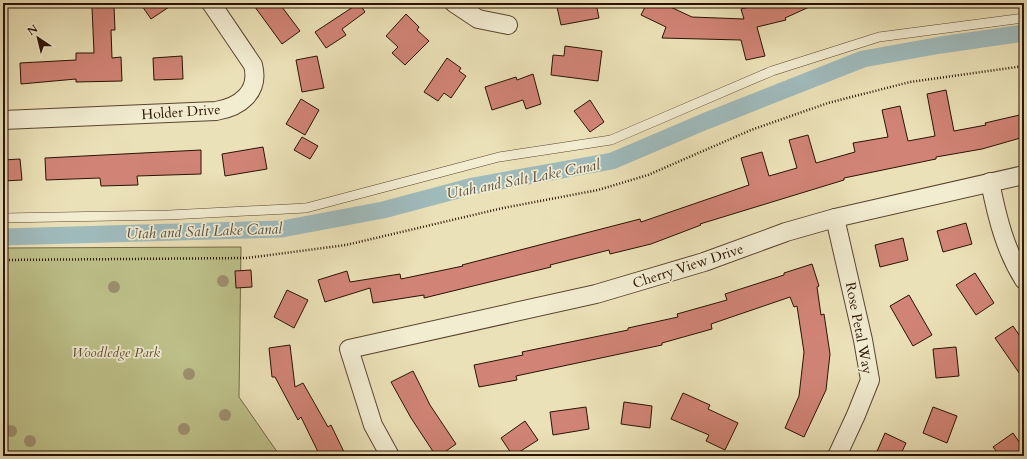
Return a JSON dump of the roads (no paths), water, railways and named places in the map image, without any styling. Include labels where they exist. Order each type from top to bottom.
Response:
[{"type":"street","name":"Holder Drive","points":[[3,120],[216,111],[233,107],[246,98],[254,86],[255,72],[252,65],[211,3]]},
{"type":"street","points":[[454,3],[478,19],[508,25]]},
{"type":"street","name":"Cherry View Drive","points":[[390,456],[373,425],[349,349],[596,294],[704,262],[786,232],[835,218],[1024,175]]},
{"type":"street","points":[[990,182],[1003,238],[1014,263],[1024,280]]},
{"type":"street","name":"Rose Petal Way","points":[[835,218],[863,340],[870,380],[837,456]]},
{"type":"lane","points":[[3,218],[169,215],[306,208],[499,157],[611,140],[772,71],[879,37],[1024,18]]},
{"type":"waterway","name":"Utah and Salt Lake Canal","points":[[3,237],[282,229],[383,210],[473,186],[612,161],[706,121],[863,59],[941,45],[1024,33]]},
{"type":"park label","name":"Woodledge Park","points":[[116,352]]}]
